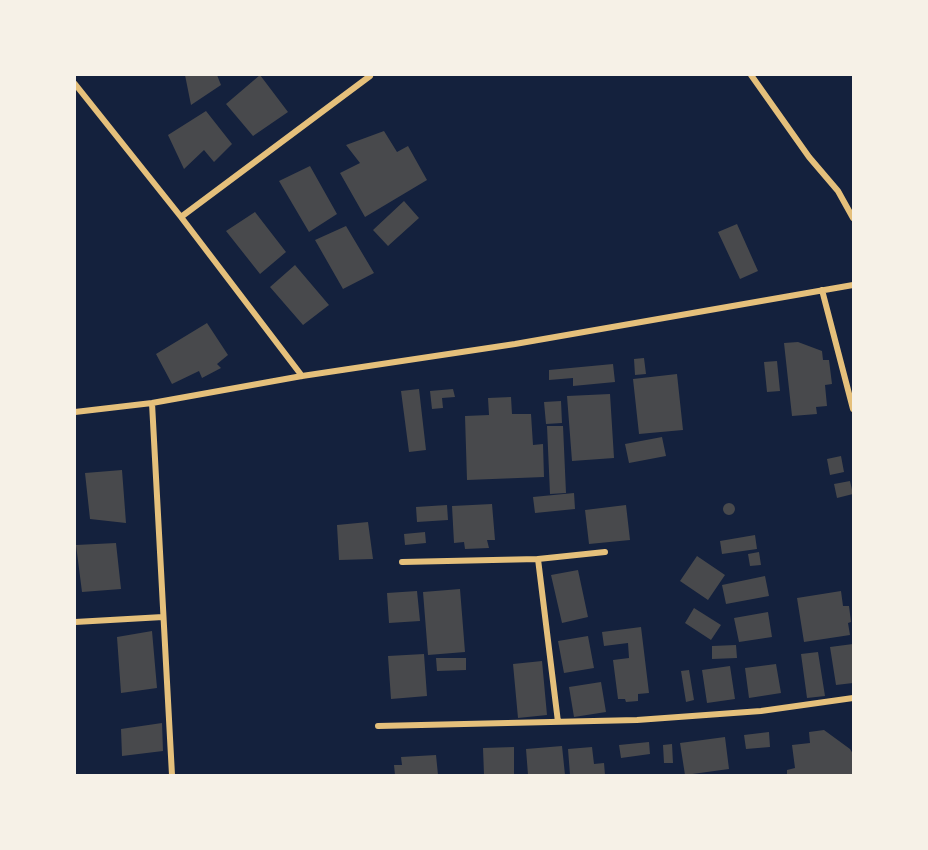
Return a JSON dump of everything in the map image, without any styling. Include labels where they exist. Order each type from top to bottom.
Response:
[{"type":"street","points":[[751,75],[808,157],[838,191],[853,218]]},
{"type":"street","points":[[181,217],[370,76]]},
{"type":"street","points":[[75,84],[181,217],[302,376]]},
{"type":"street","points":[[75,412],[152,403],[302,376],[515,344],[853,285]]},
{"type":"street","points":[[822,290],[853,409]]},
{"type":"street","points":[[152,403],[172,775]]},
{"type":"street","points":[[402,562],[537,560],[604,552]]},
{"type":"street","points":[[537,560],[558,722]]},
{"type":"street","points":[[75,622],[164,616]]},
{"type":"street","points":[[378,726],[637,720],[761,711],[853,698]]},
{"type":"building","points":[[185,75],[217,75],[221,85],[191,105]]},
{"type":"building","points":[[260,75],[288,112],[253,136],[226,104]]},
{"type":"building","points":[[206,111],[232,144],[214,162],[204,150],[184,169],[168,135]]},
{"type":"building","points":[[384,131],[397,152],[408,146],[427,180],[365,217],[340,173],[360,163],[346,145]]},
{"type":"building","points":[[310,166],[337,214],[309,232],[279,181]]},
{"type":"building","points":[[404,201],[419,218],[388,246],[373,230]]},
{"type":"building","points":[[255,212],[286,252],[260,274],[226,231]]},
{"type":"building","points":[[737,224],[758,271],[740,279],[718,232]]},
{"type":"building","points":[[346,226],[374,273],[343,289],[315,240]]},
{"type":"building","points":[[295,265],[329,305],[303,325],[270,287]]},
{"type":"building","points":[[207,323],[228,355],[217,364],[221,368],[202,378],[199,371],[172,384],[156,354]]},
{"type":"building","points":[[798,342],[822,351],[823,360],[829,360],[832,384],[825,385],[827,406],[816,407],[817,414],[792,416],[784,343]]},
{"type":"building","points":[[644,358],[646,374],[635,375],[634,359]]},
{"type":"building","points":[[777,361],[780,391],[767,392],[764,362]]},
{"type":"building","points":[[613,364],[615,382],[573,386],[573,378],[549,380],[549,370]]},
{"type":"building","points":[[677,374],[683,430],[639,434],[633,379]]},
{"type":"building","points":[[419,389],[426,450],[409,452],[401,391]]},
{"type":"building","points":[[453,389],[455,397],[442,398],[443,408],[432,409],[430,391]]},
{"type":"building","points":[[610,394],[614,458],[572,461],[567,396]]},
{"type":"building","points":[[511,397],[512,414],[531,414],[533,445],[543,444],[544,477],[467,480],[465,416],[489,415],[488,398]]},
{"type":"building","points":[[561,401],[562,423],[546,424],[544,402]]},
{"type":"building","points":[[547,426],[563,426],[566,493],[550,494]]},
{"type":"building","points":[[662,437],[666,456],[629,463],[625,444]]},
{"type":"building","points":[[841,456],[844,472],[830,475],[827,459]]},
{"type":"building","points":[[122,470],[126,523],[90,519],[85,473]]},
{"type":"building","points":[[850,481],[853,494],[837,498],[834,484]]},
{"type":"building","points":[[574,493],[575,509],[535,513],[533,497]]},
{"type":"building","points":[[731,503],[734,504],[734,514],[727,515],[724,514],[723,507],[724,504]]},
{"type":"building","points":[[492,504],[495,540],[487,540],[489,548],[465,549],[464,542],[454,543],[452,506]]},
{"type":"building","points":[[447,505],[448,520],[417,522],[416,507]]},
{"type":"building","points":[[626,505],[630,540],[589,544],[585,510]]},
{"type":"building","points":[[368,522],[373,559],[339,560],[337,525]]},
{"type":"building","points":[[425,532],[426,543],[405,545],[404,534]]},
{"type":"building","points":[[755,535],[757,549],[722,554],[720,541]]},
{"type":"building","points":[[116,543],[121,589],[82,592],[76,545]]},
{"type":"building","points":[[759,552],[761,565],[750,566],[748,554]]},
{"type":"building","points":[[697,556],[725,575],[708,600],[680,581]]},
{"type":"building","points":[[578,570],[588,617],[562,623],[551,575]]},
{"type":"building","points":[[765,576],[769,596],[726,604],[722,585]]},
{"type":"building","points":[[460,589],[465,652],[428,655],[423,592]]},
{"type":"building","points":[[417,591],[420,621],[389,623],[387,593]]},
{"type":"building","points":[[841,591],[843,606],[849,606],[850,635],[804,642],[797,598]]},
{"type":"building","points":[[694,608],[721,625],[711,640],[685,623]]},
{"type":"building","points":[[768,612],[772,637],[739,642],[734,618]]},
{"type":"building","points":[[641,627],[649,693],[638,694],[638,701],[626,702],[625,699],[618,699],[613,660],[629,658],[628,643],[604,646],[602,632]]},
{"type":"building","points":[[152,631],[157,688],[121,693],[117,637]]},
{"type":"building","points":[[588,636],[594,668],[564,673],[558,641]]},
{"type":"building","points":[[853,644],[853,683],[836,685],[830,647]]},
{"type":"building","points":[[736,645],[737,658],[712,659],[712,646]]},
{"type":"building","points":[[818,652],[825,696],[807,698],[801,654]]},
{"type":"building","points":[[424,654],[427,696],[391,699],[388,656]]},
{"type":"building","points":[[436,658],[466,658],[466,670],[437,671]]},
{"type":"building","points":[[542,661],[547,715],[518,718],[513,664]]},
{"type":"building","points":[[776,664],[781,693],[749,698],[745,668]]},
{"type":"building","points":[[730,666],[735,699],[707,703],[702,670]]},
{"type":"building","points":[[689,670],[694,700],[686,702],[681,671]]},
{"type":"building","points":[[601,682],[606,712],[574,717],[569,687]]},
{"type":"building","points":[[162,723],[163,751],[122,756],[121,729]]},
{"type":"building","points":[[824,730],[850,749],[853,754],[853,775],[787,775],[787,770],[795,768],[792,745],[810,743],[809,732]]},
{"type":"building","points":[[769,732],[770,747],[746,749],[744,735]]},
{"type":"building","points":[[725,737],[729,769],[685,775],[680,743]]},
{"type":"building","points":[[649,742],[650,754],[621,758],[619,745]]},
{"type":"building","points":[[672,744],[673,763],[664,763],[663,745]]},
{"type":"building","points":[[562,746],[565,775],[528,775],[526,749]]},
{"type":"building","points":[[514,747],[514,775],[484,775],[483,748]]},
{"type":"building","points":[[592,747],[594,764],[604,763],[605,775],[570,775],[568,749]]},
{"type":"building","points":[[436,755],[438,775],[395,775],[394,765],[402,765],[401,757]]}]
